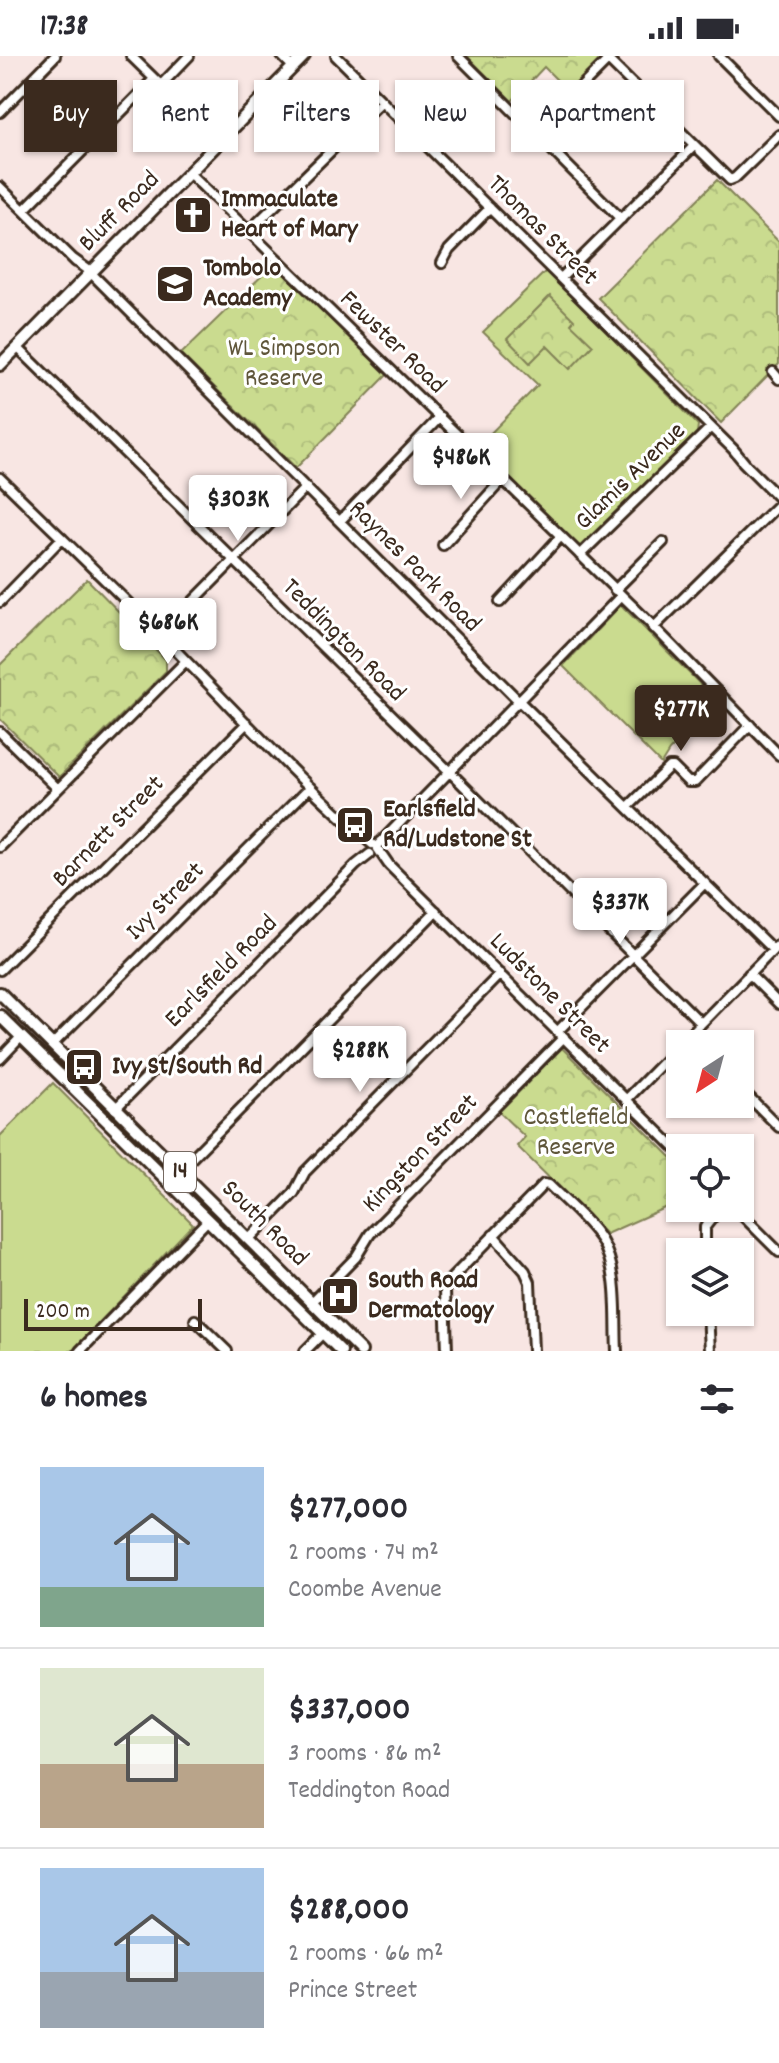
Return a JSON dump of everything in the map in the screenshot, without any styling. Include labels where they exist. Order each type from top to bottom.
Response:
[{"type":"main road","name":"Bluff Road","points":[[238,123],[304,56]]},
{"type":"main road","name":"Bluff Road","points":[[0,365],[209,152]]},
{"type":"main road","name":"South Road","points":[[0,993],[361,1351]]},
{"type":"main road","name":"South Road","points":[[0,1016],[341,1351]]},
{"type":"main road","points":[[104,1120],[115,1109]]},
{"type":"main road","points":[[302,1312],[312,1302]]},
{"type":"street","points":[[0,112],[55,56]]},
{"type":"street","points":[[131,56],[155,80]]},
{"type":"street","points":[[159,80],[189,56]]},
{"type":"street","points":[[282,56],[293,67]]},
{"type":"street","name":"Thomas Street","points":[[336,56],[779,498]]},
{"type":"street","points":[[458,56],[511,109]]},
{"type":"street","points":[[719,56],[779,116]]},
{"type":"street","points":[[585,80],[606,58],[722,174],[733,180],[779,135]]},
{"type":"street","points":[[249,231],[382,101]]},
{"type":"street","points":[[24,210],[133,105]]},
{"type":"street","points":[[561,278],[694,146]]},
{"type":"street","points":[[554,152],[621,219]]},
{"type":"street","name":"Fewster Road","points":[[189,173],[779,754]]},
{"type":"street","name":"Raynes Park Road","points":[[0,187],[705,883],[776,947]]},
{"type":"street","points":[[442,263],[449,250],[490,208]]},
{"type":"street","name":"Teddington Road","points":[[17,347],[701,1023]]},
{"type":"street","points":[[340,521],[440,417]]},
{"type":"street","name":"Glamis Avenue","points":[[580,555],[710,428]]},
{"type":"street","points":[[443,545],[503,479]]},
{"type":"street","name":"Ludstone Street","points":[[1,482],[62,538],[666,1139]]},
{"type":"street","points":[[160,635],[306,487]]},
{"type":"street","points":[[653,628],[779,504]]},
{"type":"street","points":[[500,602],[561,536]]},
{"type":"street","points":[[0,602],[62,538]]},
{"type":"street","name":"Earlsfield Road","points":[[115,1109],[520,700],[663,542]]},
{"type":"street","points":[[0,847],[186,661]]},
{"type":"street","name":"Barnett Street","points":[[0,970],[247,723]]},
{"type":"street","points":[[628,807],[669,767],[673,767],[688,782],[695,782],[750,725]]},
{"type":"street","points":[[0,732],[58,789]]},
{"type":"street","name":"Ivy Street","points":[[52,1045],[310,787]]},
{"type":"street","name":"Kingston Street","points":[[312,1302],[356,1257],[370,1234],[705,883]]},
{"type":"street","points":[[179,1171],[436,911]]},
{"type":"street","points":[[694,1030],[776,947]]},
{"type":"street","points":[[248,1240],[294,1193],[305,1172],[500,974]]},
{"type":"street","points":[[749,974],[779,1004]]},
{"type":"street","points":[[0,1059],[21,1037]]},
{"type":"street","points":[[627,1099],[666,1059]]},
{"type":"street","points":[[754,1102],[779,1127]]},
{"type":"street","points":[[447,1351],[445,1286],[544,1184],[549,1185],[596,1233],[608,1254],[617,1351]]},
{"type":"street","points":[[80,1351],[207,1221]]},
{"type":"street","points":[[749,1222],[779,1252]]},
{"type":"street","points":[[493,1235],[525,1271],[530,1282],[533,1351]]},
{"type":"street","points":[[195,1320],[227,1351]]},
{"type":"street","points":[[709,1326],[710,1351]]},
{"type":"street","points":[[305,1351],[323,1333]]},
{"type":"green space","points":[[467,56],[598,56],[601,59],[579,80],[557,80],[544,67],[532,80],[511,80],[511,100],[495,84],[495,80],[491,80]]},
{"type":"green space","points":[[717,180],[779,242],[779,364],[721,423],[598,298]]},
{"type":"green space","name":"WL Simpson Reserve","points":[[274,264],[388,374],[296,468],[181,354]]},
{"type":"green space","points":[[546,271],[698,425],[697,433],[579,547],[477,447],[538,385],[483,332]]},
{"type":"green space","points":[[550,296],[574,320],[571,324],[593,345],[570,369],[547,346],[530,363],[507,339]]},
{"type":"green space","points":[[87,579],[166,660],[166,671],[59,777],[0,719],[0,665]]},
{"type":"green space","points":[[621,605],[717,701],[669,751],[661,764],[563,666]]},
{"type":"green space","name":"Castlefield Reserve","points":[[562,1048],[666,1152],[666,1207],[606,1234],[517,1146],[525,1137],[499,1112]]},
{"type":"green space","points":[[53,1083],[193,1224],[72,1351],[0,1351],[0,1136]]},
{"type":"place","name":"Immaculate Heart of Mary","points":[[193,215]]},
{"type":"place","name":"Tombolo Academy","points":[[175,284]]},
{"type":"place","name":"Earlsfield Rd/Ludstone St","points":[[355,825]]},
{"type":"place","name":"Ivy St/South Rd","points":[[84,1067]]},
{"type":"place","name":"South Road Dermatology","points":[[340,1296]]}]
